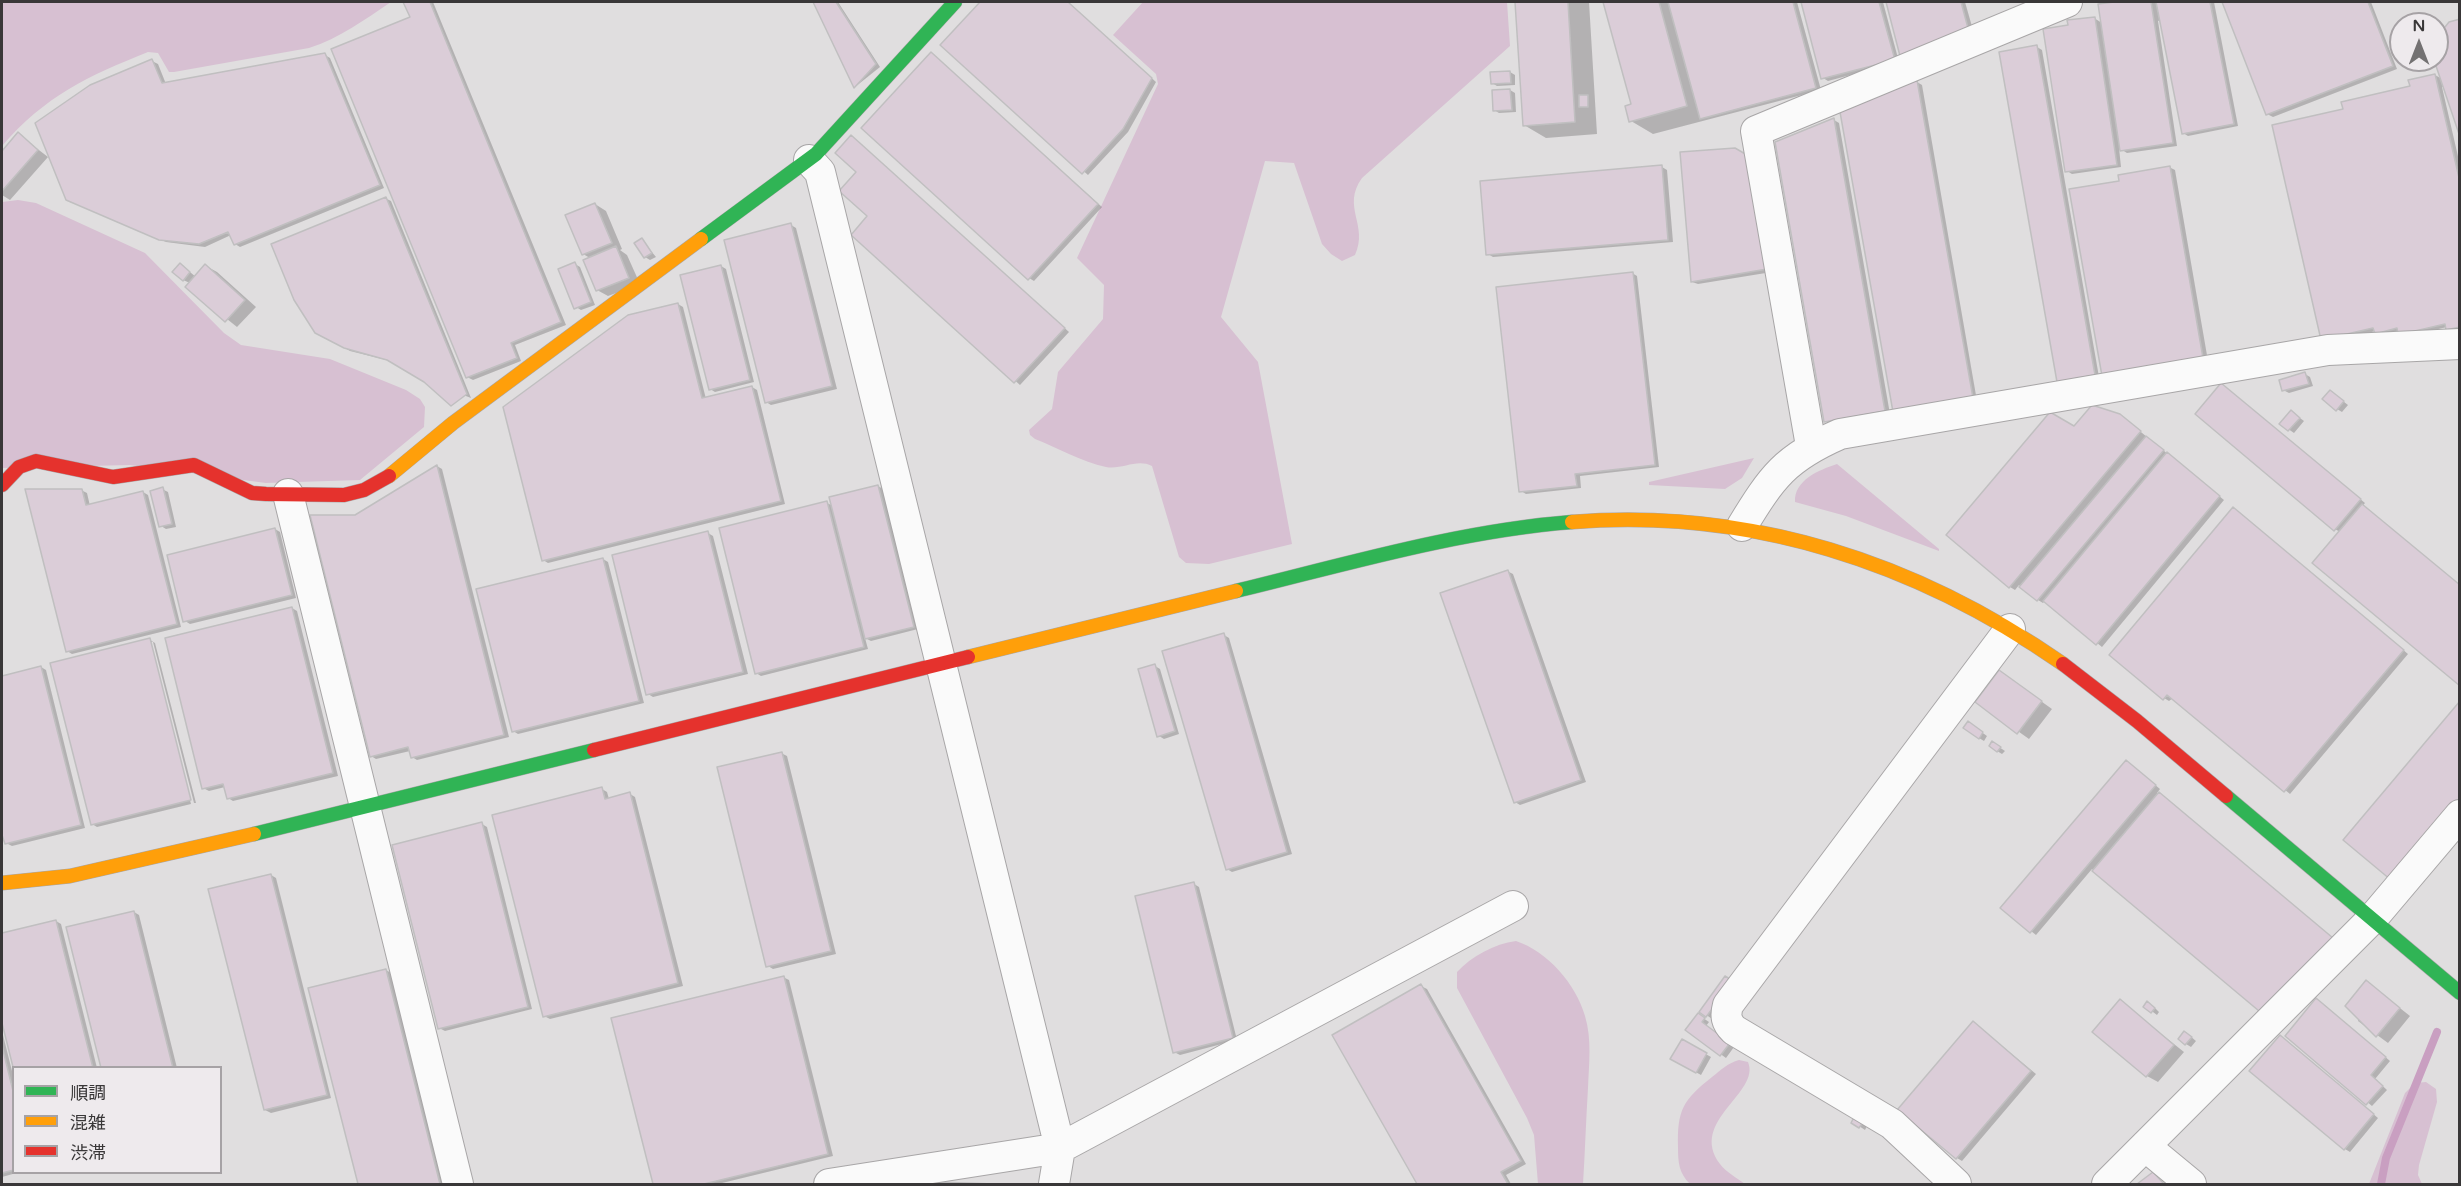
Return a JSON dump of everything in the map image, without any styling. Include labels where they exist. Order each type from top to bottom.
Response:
[{"type":"street","points":[[2,484],[19,467],[36,461],[113,477],[194,465],[252,493],[344,495],[364,490],[381,482],[453,423],[809,159],[955,2]]},
{"type":"street","points":[[1811,446],[1756,131],[2067,2]]},
{"type":"street","points":[[809,159],[820,172],[1060,1148],[1054,1185]]},
{"type":"street","points":[[1742,526],[1764,488],[1785,465],[1811,446],[1840,434],[2328,350],[2460,344]]},
{"type":"street","points":[[288,494],[458,1185]]},
{"type":"street","points":[[2,883],[70,876],[140,862],[1506,526],[1564,519],[1624,517],[1683,519],[1742,526],[1789,536],[1881,564],[1935,587],[2010,629],[2050,655],[2127,713],[2460,993]]},
{"type":"street","points":[[1956,1185],[1892,1124],[1734,1030],[1728,1023],[1726,1014],[1728,1005],[2010,629]]},
{"type":"street","points":[[2107,1185],[2372,919],[2460,815]]},
{"type":"street","points":[[829,1185],[1060,1148],[1513,906]]},
{"type":"street","points":[[2145,1146],[2192,1185]]},
{"type":"shaded area","points":[[2,2],[391,2],[341,34],[309,48],[174,72],[169,72],[158,53],[148,52],[69,89],[35,114],[2,146]]},
{"type":"shaded area","points":[[1143,2],[1507,2],[1510,46],[1362,178],[1356,188],[1354,198],[1359,234],[1355,255],[1342,261],[1322,244],[1294,163],[1265,161],[1221,317],[1258,362],[1292,544],[1209,564],[1186,563],[1179,557],[1152,466],[1141,463],[1112,467],[1097,465],[1035,439],[1030,435],[1029,430],[1052,409],[1058,372],[1103,319],[1104,285],[1077,258],[1158,84],[1156,74],[1113,35]]},
{"type":"shaded area","points":[[18,200],[36,203],[145,253],[224,333],[241,345],[330,359],[406,390],[420,399],[425,407],[424,427],[360,480],[266,483],[130,465],[2,468],[2,202]]},
{"type":"shaded area","points":[[1754,458],[1742,478],[1725,489],[1649,485],[1649,482]]},
{"type":"shaded area","points":[[1837,464],[1939,551],[1846,516],[1795,502],[1796,494],[1803,482],[1823,469]]},
{"type":"shaded area","points":[[1516,941],[1539,952],[1559,970],[1575,992],[1585,1016],[1590,1052],[1583,1184],[1538,1184],[1534,1135],[1527,1118],[1457,988],[1457,972],[1469,961],[1492,948]]},
{"type":"shaded area","points":[[1739,1060],[1748,1062],[1749,1074],[1745,1085],[1718,1121],[1713,1134],[1713,1149],[1722,1167],[1745,1184],[1690,1184],[1681,1172],[1678,1158],[1679,1124],[1684,1107],[1702,1085],[1725,1067]]},
{"type":"shaded area","points":[[2426,1082],[2436,1089],[2437,1102],[2419,1165],[2418,1175],[2422,1184],[2369,1184],[2405,1093],[2415,1083]]},
{"type":"building","points":[[403,2],[430,2],[561,322],[511,343],[517,358],[466,378],[331,49],[410,17]]},
{"type":"building","points":[[813,2],[836,2],[876,64],[854,88]]},
{"type":"building","points":[[980,2],[1068,2],[1152,78],[1123,129],[1082,174],[940,45]]},
{"type":"building","points":[[1515,2],[1568,2],[1575,122],[1523,126]]},
{"type":"building","points":[[1603,2],[1659,2],[1687,106],[1629,122],[1625,106],[1631,104]]},
{"type":"building","points":[[1668,2],[1793,2],[1816,88],[1700,119]]},
{"type":"building","points":[[1801,2],[1879,2],[1895,60],[1821,79]]},
{"type":"building","points":[[1886,2],[1961,2],[1968,28],[1900,56]]},
{"type":"building","points":[[2151,2],[2173,143],[2120,151],[2098,4]]},
{"type":"building","points":[[2156,2],[2210,2],[2234,124],[2182,134]]},
{"type":"building","points":[[2222,2],[2368,2],[2389,56],[2389,68],[2266,115]]},
{"type":"building","points":[[2095,17],[2117,165],[2065,172],[2043,29],[2068,25],[2067,20]]},
{"type":"building","points":[[2460,19],[2460,134],[2438,72],[2449,72],[2449,22]]},
{"type":"building","points":[[2037,45],[2095,375],[2057,382],[1999,52]]},
{"type":"building","points":[[931,52],[1098,204],[1028,280],[861,128]]},
{"type":"building","points":[[325,53],[380,185],[234,245],[228,232],[199,244],[159,240],[66,200],[35,123],[90,85],[152,59],[162,83]]},
{"type":"building","points":[[1510,71],[1511,83],[1491,84],[1490,72]]},
{"type":"building","points":[[2435,74],[2460,182],[2460,327],[2446,330],[2445,324],[2398,335],[2397,328],[2375,334],[2373,328],[2321,340],[2272,125],[2343,109],[2341,102],[2410,86],[2408,80]]},
{"type":"building","points":[[1917,80],[1973,398],[1893,412],[1840,112]]},
{"type":"building","points":[[1510,89],[1512,110],[1493,111],[1492,90]]},
{"type":"building","points":[[1579,95],[1588,95],[1588,107],[1579,107]]},
{"type":"building","points":[[1834,118],[1885,411],[1824,422],[1775,142]]},
{"type":"building","points":[[18,132],[38,150],[2,191],[2,151]]},
{"type":"building","points":[[851,135],[1065,328],[1014,383],[851,235],[867,216],[839,191],[856,172],[835,153]]},
{"type":"building","points":[[1735,148],[1747,155],[1767,269],[1691,282],[1680,152]]},
{"type":"building","points":[[1662,165],[1668,240],[1486,255],[1480,181]]},
{"type":"building","points":[[2170,166],[2203,358],[2102,376],[2069,189],[2119,181],[2118,175]]},
{"type":"building","points":[[386,197],[467,394],[451,406],[424,382],[387,360],[344,348],[315,333],[294,300],[271,244]]},
{"type":"building","points":[[595,203],[612,243],[582,255],[565,215]]},
{"type":"building","points":[[791,223],[832,386],[765,403],[724,240]]},
{"type":"building","points":[[642,238],[652,253],[644,258],[634,243]]},
{"type":"building","points":[[616,246],[629,278],[596,291],[583,260]]},
{"type":"building","points":[[575,262],[591,302],[574,309],[558,269]]},
{"type":"building","points":[[180,263],[190,272],[183,281],[172,272]]},
{"type":"building","points":[[205,264],[245,300],[225,322],[185,287]]},
{"type":"building","points":[[721,265],[750,380],[709,390],[680,275]]},
{"type":"building","points":[[1633,272],[1655,465],[1575,474],[1577,486],[1519,492],[1496,287]]},
{"type":"building","points":[[678,303],[702,398],[752,386],[781,501],[542,561],[503,407],[628,315]]},
{"type":"building","points":[[2305,372],[2309,384],[2282,391],[2279,380]]},
{"type":"building","points":[[2221,383],[2361,499],[2334,531],[2195,414]]},
{"type":"building","points":[[2330,390],[2344,401],[2336,411],[2322,399]]},
{"type":"building","points":[[2092,405],[2120,414],[2141,431],[2009,588],[1946,535],[2050,412],[2074,426]]},
{"type":"building","points":[[2291,410],[2300,418],[2288,431],[2279,424]]},
{"type":"building","points":[[2146,436],[2164,450],[2037,601],[2019,587]]},
{"type":"building","points":[[2167,452],[2220,496],[2096,645],[2043,601]]},
{"type":"building","points":[[437,465],[504,735],[411,758],[408,747],[370,757],[310,515],[355,515]]},
{"type":"building","points":[[878,485],[914,627],[865,639],[829,497]]},
{"type":"building","points":[[163,487],[172,524],[159,527],[150,491]]},
{"type":"building","points":[[25,489],[82,489],[86,505],[143,491],[177,624],[66,652]]},
{"type":"building","points":[[827,501],[864,647],[755,674],[719,528]]},
{"type":"building","points":[[2362,504],[2460,585],[2460,686],[2312,563]]},
{"type":"building","points":[[2233,507],[2404,650],[2284,792],[2167,695],[2163,700],[2109,655]]},
{"type":"building","points":[[275,528],[292,595],[183,622],[167,555]]},
{"type":"building","points":[[708,531],[743,672],[646,695],[612,555]]},
{"type":"building","points":[[603,558],[639,701],[512,732],[476,589]]},
{"type":"building","points":[[1508,570],[1581,780],[1514,803],[1440,593]]},
{"type":"building","points":[[292,607],[333,773],[227,799],[223,784],[202,789],[165,638]]},
{"type":"building","points":[[1224,633],[1287,852],[1226,870],[1162,651]]},
{"type":"building","points":[[150,638],[191,800],[91,825],[50,663]]},
{"type":"building","points":[[1155,664],[1175,731],[1157,737],[1138,669]]},
{"type":"building","points":[[41,666],[81,825],[5,844],[2,835],[2,676]]},
{"type":"building","points":[[1999,670],[2042,701],[2017,734],[1975,702]]},
{"type":"building","points":[[2460,701],[2460,798],[2391,880],[2343,840]]},
{"type":"building","points":[[1968,721],[1983,732],[1979,739],[1963,728]]},
{"type":"building","points":[[1992,741],[2001,747],[1997,752],[1989,746]]},
{"type":"building","points":[[782,752],[831,951],[766,967],[717,767]]},
{"type":"building","points":[[2126,760],[2156,785],[2030,933],[2000,908]]},
{"type":"building","points":[[602,787],[605,799],[630,792],[678,983],[543,1017],[492,815]]},
{"type":"building","points":[[2159,792],[2333,938],[2259,1011],[2092,871]]},
{"type":"building","points":[[482,822],[528,1007],[438,1029],[392,845]]},
{"type":"building","points":[[271,874],[327,1095],[264,1110],[208,889]]},
{"type":"building","points":[[1194,882],[1233,1038],[1173,1053],[1135,896]]},
{"type":"building","points":[[134,911],[173,1066],[101,1066],[66,927]]},
{"type":"building","points":[[56,920],[92,1066],[13,1066],[2,1023],[2,933]]},
{"type":"building","points":[[386,969],[440,1184],[358,1184],[308,988]]},
{"type":"building","points":[[784,976],[828,1154],[704,1184],[653,1184],[611,1018]]},
{"type":"building","points":[[1725,976],[1733,981],[1706,1017],[1699,1012]]},
{"type":"building","points":[[2366,980],[2400,1008],[2376,1037],[2345,1006]]},
{"type":"building","points":[[1421,984],[1521,1161],[1501,1172],[1508,1184],[1417,1184],[1332,1035]]},
{"type":"building","points":[[2316,998],[2386,1057],[2371,1075],[2383,1086],[2366,1105],[2285,1036]]},
{"type":"building","points":[[2120,999],[2174,1045],[2146,1077],[2092,1032]]},
{"type":"building","points":[[2147,1001],[2155,1008],[2151,1013],[2143,1007]]},
{"type":"building","points":[[1698,1013],[1705,1018],[1702,1022],[1730,1043],[1720,1056],[1685,1030]]},
{"type":"building","points":[[1973,1021],[2031,1071],[1956,1159],[1897,1110]]},
{"type":"building","points":[[2184,1031],[2192,1037],[2185,1045],[2178,1039]]},
{"type":"building","points":[[2280,1035],[2374,1114],[2344,1150],[2249,1071]]},
{"type":"building","points":[[1682,1039],[1707,1053],[1696,1073],[1670,1059]]},
{"type":"building","points":[[2,1046],[12,1087],[12,1170],[2,1173]]},
{"type":"building","points":[[1854,1117],[1863,1122],[1859,1128],[1851,1123]]},
{"type":"building","points":[[2153,1172],[2164,1184],[2137,1184]]},
{"type":"building","points":[[936,1182],[994,1184],[936,1184]]},
{"type":"waterway","points":[[2381,1184],[2386,1158],[2437,1032]]},
{"type":"traffic: fast","points":[[701,239],[816,154],[955,2]]},
{"type":"traffic: fast","points":[[1236,591],[1445,541],[1529,526],[1572,522]]},
{"type":"traffic: fast","points":[[254,834],[594,750]]},
{"type":"traffic: fast","points":[[2226,796],[2460,993]]},
{"type":"traffic: slow","points":[[389,476],[453,423],[701,239]]},
{"type":"traffic: slow","points":[[1572,522],[1638,520],[1704,524],[1767,534],[1830,550],[1890,571],[1949,597],[2007,628],[2063,664]]},
{"type":"traffic: slow","points":[[968,657],[1236,591]]},
{"type":"traffic: slow","points":[[2,883],[70,876],[254,834]]},
{"type":"traffic: jam","points":[[2,485],[19,467],[36,461],[113,477],[194,465],[252,493],[266,494],[344,495],[364,490],[389,476]]},
{"type":"traffic: jam","points":[[594,750],[968,657]]},
{"type":"traffic: jam","points":[[2063,664],[2137,721],[2226,796]]}]
